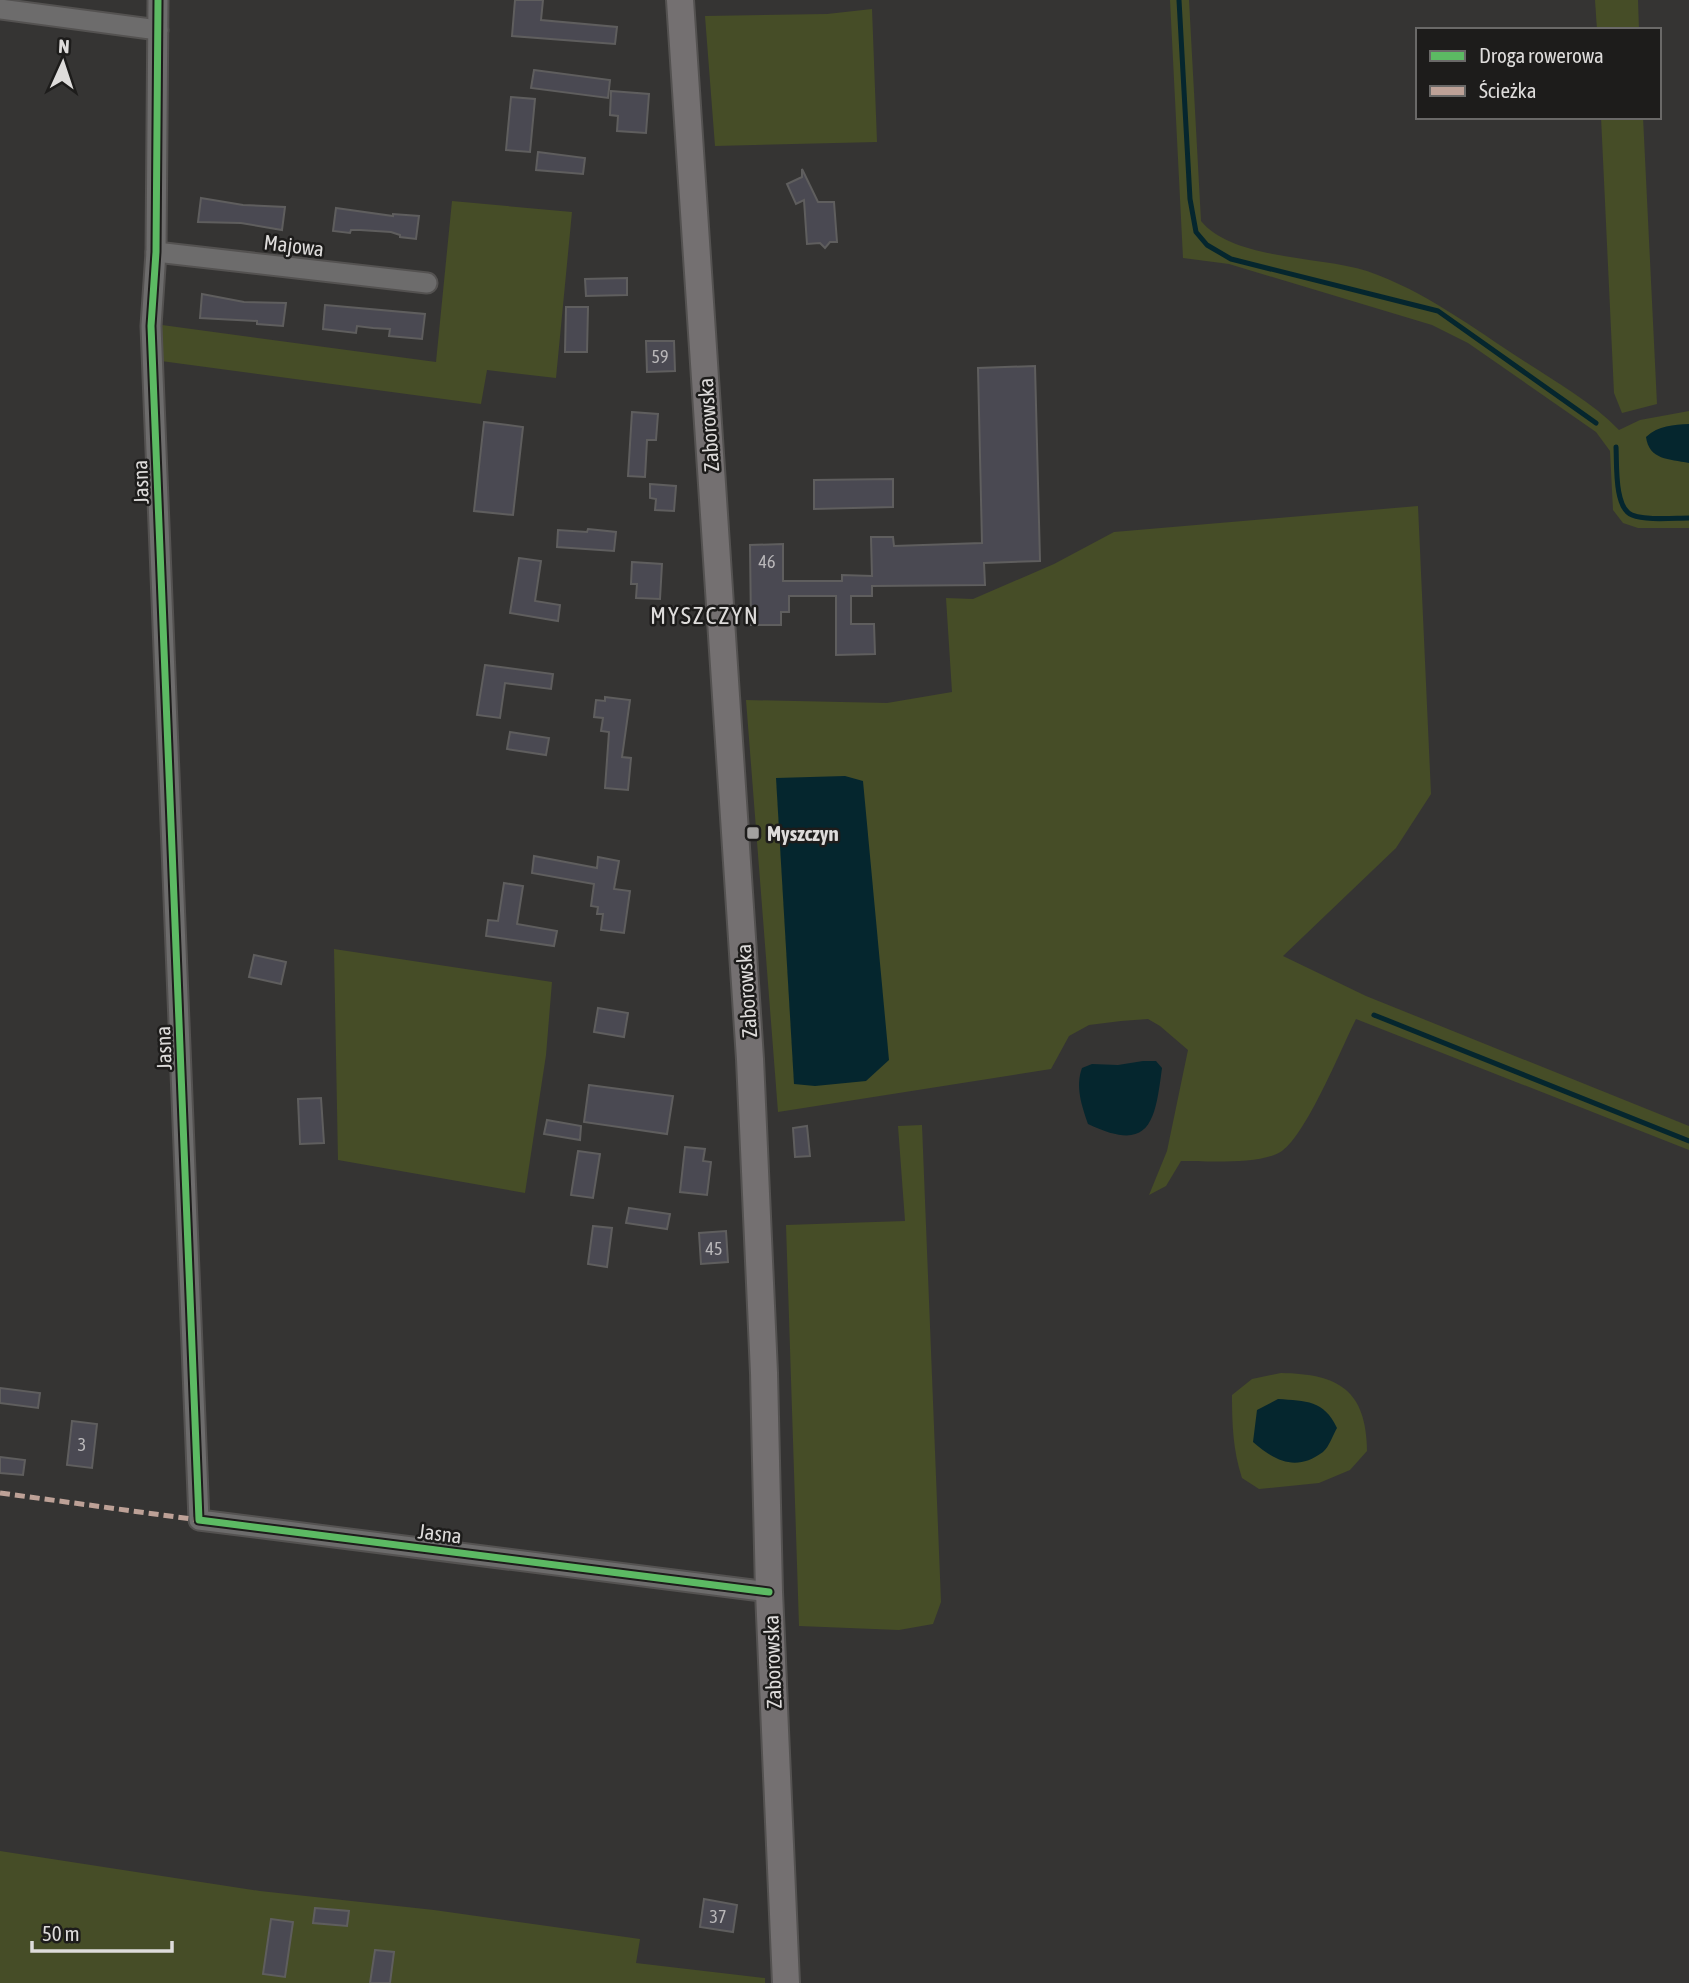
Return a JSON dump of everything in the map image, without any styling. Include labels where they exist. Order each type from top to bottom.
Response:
[{"type":"main road","name":"Zaborowska","points":[[680,0],[750,1059],[786,1983]]},
{"type":"street","name":"Jasna","points":[[158,0],[156,252],[151,326],[199,1520],[769,1592]]},
{"type":"street","points":[[0,9],[158,30]]},
{"type":"street","name":"Majowa","points":[[156,252],[427,283]]},
{"type":"green space","points":[[1170,0],[1189,0],[1201,221],[1215,234],[1255,250],[1348,266],[1409,289],[1448,311],[1573,393],[1619,430],[1640,420],[1689,411],[1689,528],[1638,528],[1623,523],[1613,510],[1610,451],[1596,432],[1468,343],[1432,325],[1229,264],[1183,258]]},
{"type":"green space","points":[[1595,0],[1638,0],[1639,28],[1597,28]]},
{"type":"green space","points":[[872,9],[877,142],[715,146],[705,16],[827,14]]},
{"type":"green space","points":[[1601,119],[1643,119],[1657,404],[1622,413],[1614,393]]},
{"type":"green space","points":[[452,201],[572,212],[556,378],[487,370],[481,404],[161,361],[162,325],[436,362]]},
{"type":"green space","points":[[1418,506],[1431,794],[1396,848],[1283,956],[1366,996],[1689,1126],[1689,1150],[1356,1019],[1302,1127],[1282,1151],[1248,1160],[1181,1161],[1166,1186],[1149,1195],[1167,1151],[1188,1050],[1148,1019],[1089,1025],[1069,1036],[1051,1069],[778,1112],[746,700],[887,703],[952,692],[946,598],[973,599],[1054,564],[1114,532]]},
{"type":"green space","points":[[334,949],[552,982],[546,1055],[525,1193],[338,1160]]},
{"type":"green space","points":[[922,1125],[941,1602],[933,1624],[899,1630],[799,1626],[786,1225],[905,1221],[898,1126]]},
{"type":"green space","points":[[1281,1373],[1319,1377],[1333,1382],[1355,1400],[1365,1430],[1367,1451],[1350,1470],[1319,1483],[1259,1489],[1242,1478],[1234,1437],[1232,1395],[1252,1379]]},
{"type":"green space","points":[[0,1851],[260,1891],[434,1910],[640,1939],[636,1963],[765,1978],[765,1983],[0,1983]]},
{"type":"water","points":[[1689,424],[1689,463],[1661,457],[1648,445],[1646,437],[1656,430],[1666,426]]},
{"type":"water","points":[[845,776],[863,781],[889,1060],[866,1081],[815,1086],[794,1084],[776,778]]},
{"type":"water","points":[[1156,1061],[1162,1068],[1156,1103],[1146,1127],[1137,1133],[1125,1135],[1088,1124],[1079,1089],[1082,1068],[1092,1064],[1118,1065]]},
{"type":"water","points":[[1278,1399],[1313,1404],[1332,1419],[1337,1428],[1323,1452],[1304,1462],[1286,1462],[1253,1442],[1257,1410]]},
{"type":"building","points":[[515,0],[543,0],[541,20],[617,27],[615,44],[512,36]]},
{"type":"building","points":[[534,70],[610,80],[608,98],[531,88]]},
{"type":"building","points":[[611,91],[649,94],[646,133],[617,131],[618,116],[610,115]]},
{"type":"building","points":[[511,97],[535,99],[530,152],[506,150]]},
{"type":"building","points":[[538,152],[585,158],[583,174],[536,170]]},
{"type":"building","points":[[802,169],[818,202],[834,202],[837,242],[830,242],[825,248],[820,243],[807,244],[804,200],[796,204],[787,184],[802,177]]},
{"type":"building","points":[[201,198],[243,205],[285,207],[282,230],[241,223],[198,222]]},
{"type":"building","points":[[336,208],[393,216],[419,216],[416,239],[400,237],[391,232],[333,231]]},
{"type":"building","points":[[627,278],[627,295],[586,296],[585,279]]},
{"type":"building","points":[[202,294],[244,302],[286,303],[283,326],[257,324],[257,321],[200,318]]},
{"type":"building","points":[[325,305],[425,314],[422,339],[389,336],[390,329],[357,326],[356,333],[323,329]]},
{"type":"building","points":[[566,307],[588,307],[587,352],[565,352]]},
{"type":"building","points":[[646,341],[674,341],[675,371],[647,372]]},
{"type":"building","points":[[1035,366],[1040,561],[984,563],[985,585],[872,586],[872,596],[851,596],[851,624],[874,624],[875,654],[836,655],[836,596],[789,596],[789,612],[781,612],[781,625],[751,625],[750,545],[783,544],[783,581],[842,581],[842,575],[872,576],[871,537],[893,537],[894,546],[982,543],[978,368]]},
{"type":"building","points":[[632,412],[658,414],[656,440],[647,440],[645,477],[628,476]]},
{"type":"building","points":[[484,422],[523,427],[513,515],[474,511]]},
{"type":"building","points":[[893,479],[893,507],[814,509],[814,480]]},
{"type":"building","points":[[650,484],[676,486],[674,511],[655,510],[656,499],[650,498]]},
{"type":"building","points":[[588,529],[616,532],[614,551],[557,547],[558,530],[587,532]]},
{"type":"building","points":[[519,558],[541,561],[535,601],[560,605],[558,621],[510,613]]},
{"type":"building","points":[[632,562],[662,564],[660,599],[636,598],[637,584],[631,584]]},
{"type":"building","points":[[485,665],[553,674],[551,689],[505,683],[500,718],[477,715]]},
{"type":"building","points":[[605,697],[630,700],[622,757],[631,758],[628,790],[605,788],[609,732],[601,731],[603,718],[594,717],[596,700],[605,701]]},
{"type":"building","points":[[510,732],[549,738],[546,755],[507,749]]},
{"type":"building","points":[[534,856],[597,868],[598,857],[619,861],[614,889],[630,891],[624,933],[601,930],[603,914],[597,914],[598,907],[591,906],[594,884],[532,873]]},
{"type":"building","points":[[504,883],[523,886],[517,924],[557,931],[554,946],[486,936],[488,920],[498,921]]},
{"type":"building","points":[[254,955],[286,962],[281,984],[249,977]]},
{"type":"building","points":[[598,1008],[628,1013],[624,1037],[594,1032]]},
{"type":"building","points":[[589,1085],[673,1096],[667,1134],[584,1122]]},
{"type":"building","points":[[321,1098],[324,1143],[300,1144],[298,1099]]},
{"type":"building","points":[[547,1120],[581,1126],[580,1140],[544,1134]]},
{"type":"building","points":[[807,1126],[810,1156],[795,1157],[793,1128]]},
{"type":"building","points":[[685,1147],[705,1149],[703,1161],[711,1162],[707,1195],[680,1192]]},
{"type":"building","points":[[578,1151],[600,1154],[593,1198],[571,1195]]},
{"type":"building","points":[[629,1208],[670,1214],[667,1229],[626,1223]]},
{"type":"building","points":[[593,1226],[612,1228],[607,1267],[588,1264]]},
{"type":"building","points":[[726,1231],[728,1262],[701,1264],[699,1233]]},
{"type":"building","points":[[0,1388],[40,1393],[38,1408],[0,1403]]},
{"type":"building","points":[[72,1421],[97,1424],[92,1468],[67,1465]]},
{"type":"building","points":[[0,1457],[25,1460],[23,1475],[0,1473]]},
{"type":"building","points":[[704,1899],[737,1905],[733,1932],[700,1927]]},
{"type":"building","points":[[315,1908],[349,1911],[347,1926],[313,1923]]},
{"type":"building","points":[[271,1919],[293,1922],[285,1977],[263,1974]]},
{"type":"building","points":[[375,1950],[394,1952],[390,1983],[370,1983]]},
{"type":"waterway","points":[[1179,0],[1190,199],[1196,232],[1207,245],[1231,259],[1438,311],[1596,423]]},
{"type":"waterway","points":[[1616,447],[1619,495],[1626,511],[1645,518],[1689,518]]},
{"type":"waterway","points":[[1374,1015],[1689,1141]]},
{"type":"marked path","points":[[0,1493],[199,1520]]},
{"type":"cycle path","points":[[158,0],[156,252],[151,326],[199,1520],[769,1592]]},
{"type":"place","name":"Myszczyn","points":[[753,833]]},
{"type":"district","name":"MYSZCZYN","points":[[705,615]]}]
